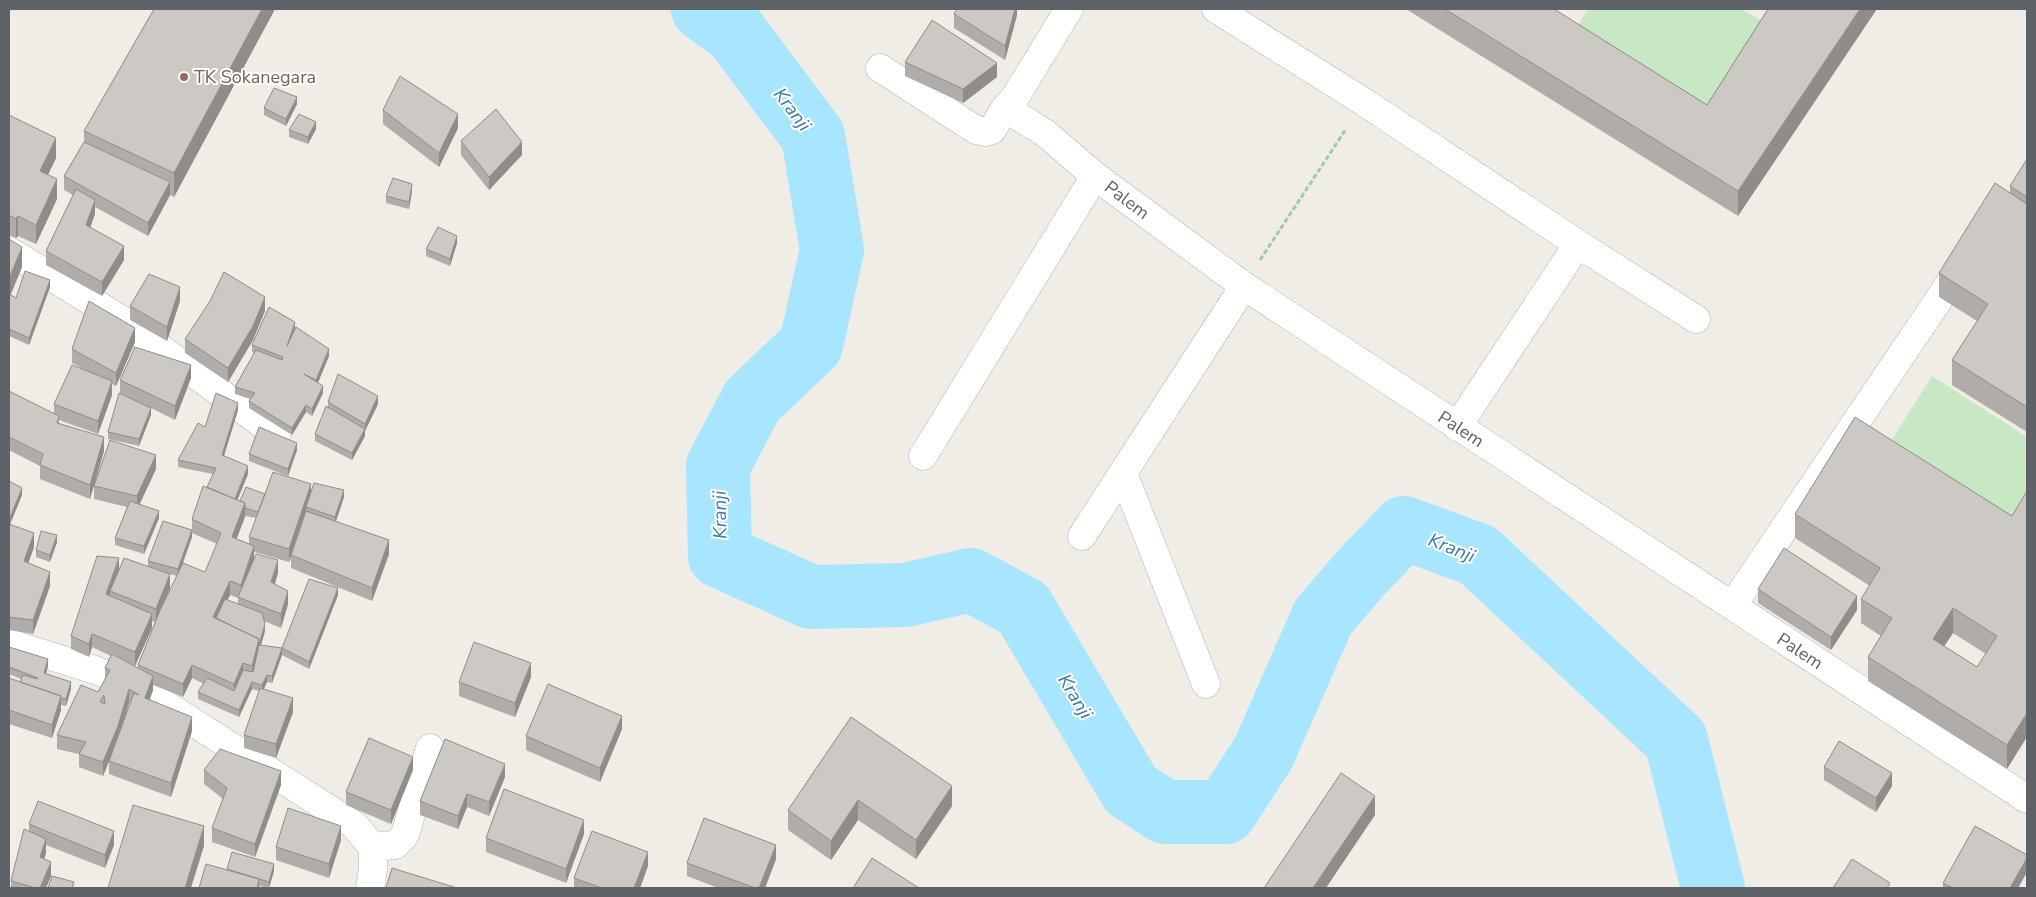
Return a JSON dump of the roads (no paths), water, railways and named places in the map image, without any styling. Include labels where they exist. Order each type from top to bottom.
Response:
[{"type":"street","points":[[880,68],[976,130],[986,132],[992,130],[1005,108],[1014,99],[1069,9]]},
{"type":"street","points":[[1216,9],[1364,102],[1578,244],[1696,319]]},
{"type":"street","name":"Palem","points":[[1005,108],[1045,133],[1095,176],[1244,286],[2027,799]]},
{"type":"street","points":[[923,456],[1095,176]]},
{"type":"street","points":[[1457,427],[1578,244]]},
{"type":"street","points":[[9,251],[122,320],[277,435]]},
{"type":"street","points":[[1732,606],[1972,251]]},
{"type":"street","points":[[1082,536],[1244,286]]},
{"type":"street","points":[[1123,473],[1206,684]]},
{"type":"street","points":[[9,643],[95,670],[138,687],[354,825],[373,847],[373,869],[370,888]]},
{"type":"street","points":[[373,847],[394,844],[405,835],[430,748]]},
{"type":"waterway","name":"Kranji","points":[[703,9],[735,32],[813,136],[832,250],[811,345],[752,401],[718,466],[720,556],[811,597],[905,595],[971,580],[1023,608],[1131,790],[1165,812],[1225,812],[1264,752],[1323,617],[1360,574],[1404,528],[1478,555],[1676,740],[1713,888]]},
{"type":"place","name":"TK Sokanegara","points":[[184,77]]}]
